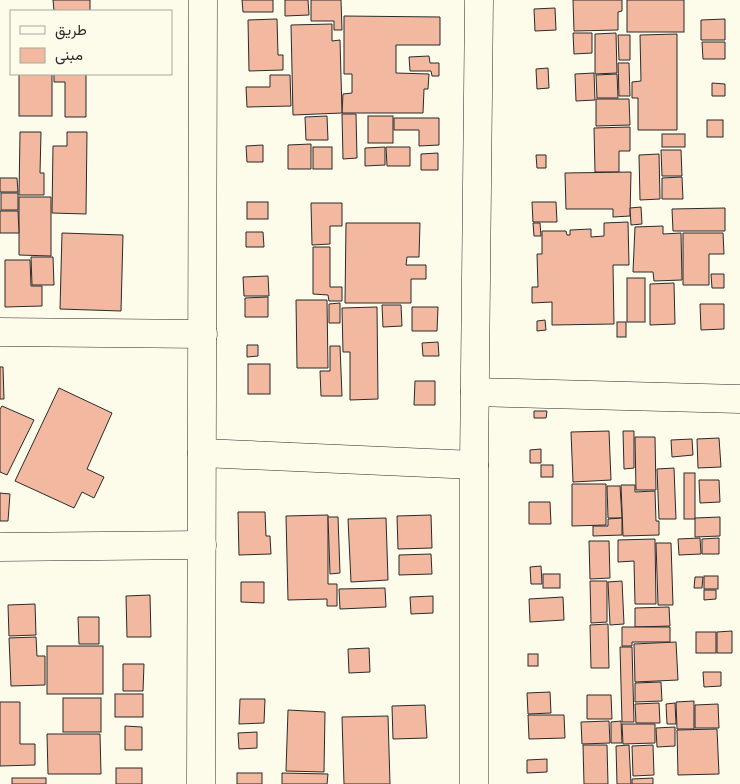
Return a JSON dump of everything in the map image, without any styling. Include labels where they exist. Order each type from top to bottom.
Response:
[{"type":"street","points":[[201,784],[203,0]]},
{"type":"street","points":[[474,784],[474,465],[479,0]]},
{"type":"street","points":[[0,332],[202,334]]},
{"type":"street","points":[[475,392],[740,399]]},
{"type":"street","points":[[202,453],[474,465]]},
{"type":"street","points":[[0,547],[202,545]]},
{"type":"building","points":[[53,0],[90,0],[90,10],[54,10]]},
{"type":"building","points":[[242,0],[273,0],[273,12],[243,12]]},
{"type":"building","points":[[285,0],[308,0],[309,15],[285,16]]},
{"type":"building","points":[[311,0],[341,0],[342,30],[334,30],[334,21],[311,21]]},
{"type":"building","points":[[573,0],[622,0],[622,11],[618,12],[618,30],[574,31]]},
{"type":"building","points":[[627,0],[684,0],[684,32],[627,32]]},
{"type":"building","points":[[555,8],[556,30],[535,31],[534,9]]},
{"type":"building","points":[[344,16],[440,17],[440,45],[396,45],[396,73],[429,74],[428,89],[424,89],[423,113],[342,113],[343,94],[352,93],[352,74],[344,74]]},
{"type":"building","points":[[277,19],[278,55],[283,55],[283,70],[249,71],[248,20]]},
{"type":"building","points":[[725,19],[725,40],[701,40],[701,20]]},
{"type":"building","points":[[332,24],[332,41],[340,40],[342,113],[293,115],[291,25]]},
{"type":"building","points":[[573,33],[592,33],[592,53],[574,54]]},
{"type":"building","points":[[616,33],[617,73],[595,74],[595,34]]},
{"type":"building","points":[[677,34],[677,130],[638,130],[638,98],[632,98],[632,82],[641,81],[640,35]]},
{"type":"building","points":[[618,35],[630,35],[630,60],[619,60]]},
{"type":"building","points":[[702,42],[725,42],[725,59],[703,59]]},
{"type":"building","points":[[429,56],[430,63],[439,63],[439,76],[432,76],[431,71],[410,71],[409,57]]},
{"type":"building","points":[[618,63],[629,63],[630,96],[619,96]]},
{"type":"building","points":[[548,68],[549,88],[537,89],[536,69]]},
{"type":"building","points":[[594,73],[595,100],[576,101],[575,74]]},
{"type":"building","points":[[617,74],[618,98],[597,98],[596,75]]},
{"type":"building","points":[[19,75],[52,75],[52,116],[19,116]]},
{"type":"building","points":[[54,75],[86,75],[86,117],[65,117],[65,82],[54,82]]},
{"type":"building","points":[[270,75],[290,75],[291,106],[247,107],[246,87],[270,87]]},
{"type":"building","points":[[712,83],[725,84],[725,96],[712,96]]},
{"type":"building","points":[[596,99],[629,99],[630,125],[596,126]]},
{"type":"building","points":[[342,114],[356,114],[357,158],[343,159]]},
{"type":"building","points":[[327,116],[328,140],[306,140],[305,117]]},
{"type":"building","points":[[368,116],[393,116],[393,143],[368,143]]},
{"type":"building","points":[[394,118],[439,118],[439,145],[419,146],[419,130],[394,130]]},
{"type":"building","points":[[707,120],[723,120],[723,137],[707,137]]},
{"type":"building","points":[[630,127],[630,151],[619,151],[619,172],[595,172],[594,128]]},
{"type":"building","points":[[20,132],[41,132],[40,173],[44,173],[44,195],[19,195]]},
{"type":"building","points":[[67,132],[87,132],[86,214],[52,213],[53,146],[67,146]]},
{"type":"building","points":[[662,134],[685,134],[685,147],[662,147]]},
{"type":"building","points":[[311,144],[311,169],[288,169],[288,145]]},
{"type":"building","points":[[263,145],[263,162],[247,162],[246,146]]},
{"type":"building","points":[[313,147],[332,147],[332,169],[313,169]]},
{"type":"building","points":[[385,147],[385,165],[365,166],[365,148]]},
{"type":"building","points":[[386,147],[410,147],[410,166],[387,166]]},
{"type":"building","points":[[661,150],[681,150],[682,176],[662,176]]},
{"type":"building","points":[[438,153],[438,170],[421,170],[421,154]]},
{"type":"building","points":[[659,154],[660,199],[640,200],[639,155]]},
{"type":"building","points":[[536,155],[546,155],[546,168],[537,168]]},
{"type":"building","points":[[631,172],[630,216],[613,217],[613,209],[566,209],[565,173]]},
{"type":"building","points":[[682,177],[683,199],[662,199],[662,178]]},
{"type":"building","points":[[0,178],[17,178],[18,192],[0,192]]},
{"type":"building","points":[[1,193],[18,193],[18,210],[1,210]]},
{"type":"building","points":[[19,197],[51,197],[51,256],[19,255]]},
{"type":"building","points":[[247,202],[268,202],[268,219],[247,219]]},
{"type":"building","points":[[532,202],[556,202],[557,222],[533,222]]},
{"type":"building","points":[[311,203],[342,203],[342,226],[330,226],[330,244],[312,245]]},
{"type":"building","points":[[641,207],[642,224],[631,225],[630,208]]},
{"type":"building","points":[[725,208],[725,231],[673,231],[672,209]]},
{"type":"building","points":[[0,211],[18,211],[19,233],[0,233]]},
{"type":"building","points":[[628,222],[629,265],[613,265],[614,324],[552,325],[552,302],[532,303],[532,287],[538,287],[537,254],[542,254],[542,231],[566,231],[567,235],[570,235],[570,230],[591,229],[591,237],[604,236],[604,223]]},
{"type":"building","points":[[346,223],[420,223],[419,257],[407,257],[406,265],[426,265],[426,279],[411,279],[411,303],[345,303]]},
{"type":"building","points":[[533,223],[540,223],[541,236],[534,236]]},
{"type":"building","points":[[663,226],[663,234],[681,233],[682,280],[654,281],[653,272],[633,272],[635,227]]},
{"type":"building","points":[[246,232],[263,232],[264,247],[246,247]]},
{"type":"building","points":[[62,233],[123,235],[121,311],[60,309]]},
{"type":"building","points":[[683,233],[723,233],[724,254],[709,254],[709,285],[683,285]]},
{"type":"building","points":[[313,247],[330,247],[330,287],[342,287],[342,301],[329,301],[328,295],[313,294]]},
{"type":"building","points":[[31,257],[53,257],[54,285],[32,285]]},
{"type":"building","points":[[5,260],[30,260],[31,286],[42,286],[42,306],[5,307]]},
{"type":"building","points":[[711,274],[724,274],[724,288],[712,288]]},
{"type":"building","points":[[268,276],[269,296],[244,296],[243,277]]},
{"type":"building","points":[[627,278],[645,278],[645,322],[627,322]]},
{"type":"building","points":[[674,283],[675,324],[650,325],[650,284]]},
{"type":"building","points":[[268,297],[268,317],[245,317],[245,298]]},
{"type":"building","points":[[296,300],[327,300],[328,368],[297,368]]},
{"type":"building","points":[[340,303],[340,323],[329,323],[329,304]]},
{"type":"building","points":[[700,304],[724,304],[724,329],[701,330]]},
{"type":"building","points":[[382,305],[401,305],[402,326],[383,327]]},
{"type":"building","points":[[377,307],[378,399],[350,400],[350,352],[343,352],[342,308]]},
{"type":"building","points":[[412,307],[438,307],[437,331],[412,331]]},
{"type":"building","points":[[545,320],[546,330],[537,331],[537,321]]},
{"type":"building","points":[[617,322],[626,322],[626,337],[617,337]]},
{"type":"building","points":[[438,342],[439,356],[423,356],[422,343]]},
{"type":"building","points":[[247,345],[258,345],[258,356],[247,357]]},
{"type":"building","points":[[330,346],[340,346],[342,396],[321,396],[320,371],[330,371]]},
{"type":"building","points":[[248,364],[270,364],[270,394],[248,394]]},
{"type":"building","points":[[0,367],[3,367],[4,399],[0,399]]},
{"type":"building","points":[[415,381],[435,381],[435,405],[414,405]]},
{"type":"building","points":[[59,388],[112,413],[87,469],[104,477],[94,498],[82,492],[74,508],[15,481]]},
{"type":"building","points":[[2,406],[34,420],[7,475],[0,472],[0,409]]},
{"type":"building","points":[[534,411],[547,411],[546,418],[534,418]]},
{"type":"building","points":[[609,431],[611,480],[573,482],[571,432]]},
{"type":"building","points":[[623,431],[634,431],[634,468],[624,469]]},
{"type":"building","points":[[635,437],[655,437],[656,490],[636,490]]},
{"type":"building","points":[[719,438],[721,467],[698,468],[697,439]]},
{"type":"building","points":[[692,439],[693,455],[672,457],[671,440]]},
{"type":"building","points":[[541,449],[541,463],[530,463],[530,450]]},
{"type":"building","points":[[541,465],[553,465],[553,477],[541,477]]},
{"type":"building","points":[[674,468],[676,519],[659,519],[657,469]]},
{"type":"building","points":[[684,473],[695,473],[695,519],[684,519]]},
{"type":"building","points":[[699,480],[719,480],[720,502],[700,503]]},
{"type":"building","points":[[572,484],[606,484],[606,525],[572,526]]},
{"type":"building","points":[[621,485],[635,485],[635,492],[655,491],[656,521],[659,521],[659,535],[623,536]]},
{"type":"building","points":[[607,486],[620,486],[622,518],[608,518]]},
{"type":"building","points":[[0,493],[10,494],[8,521],[0,521]]},
{"type":"building","points":[[529,502],[550,502],[551,524],[529,524]]},
{"type":"building","points":[[238,512],[265,512],[266,536],[270,536],[271,554],[239,555]]},
{"type":"building","points":[[328,515],[328,584],[337,584],[337,606],[327,606],[327,599],[288,600],[286,516]]},
{"type":"building","points":[[431,515],[432,548],[398,549],[397,516]]},
{"type":"building","points":[[328,517],[338,517],[340,573],[330,574]]},
{"type":"building","points":[[720,517],[720,536],[695,537],[695,518]]},
{"type":"building","points":[[386,518],[388,580],[351,582],[348,519]]},
{"type":"building","points":[[622,518],[622,535],[593,536],[593,526],[608,526],[608,519]]},
{"type":"building","points":[[700,538],[701,554],[679,555],[678,539]]},
{"type":"building","points":[[719,538],[719,554],[702,554],[702,539]]},
{"type":"building","points":[[655,539],[656,604],[635,604],[634,561],[618,562],[618,540]]},
{"type":"building","points":[[589,541],[609,541],[610,578],[590,579]]},
{"type":"building","points":[[656,543],[671,543],[673,605],[658,605]]},
{"type":"building","points":[[431,554],[432,574],[399,575],[399,555]]},
{"type":"building","points":[[541,566],[542,584],[531,584],[530,567]]},
{"type":"building","points":[[543,574],[560,574],[560,588],[543,588]]},
{"type":"building","points":[[704,576],[718,576],[718,589],[704,589]]},
{"type":"building","points":[[695,577],[703,577],[702,588],[694,588]]},
{"type":"building","points":[[590,581],[607,581],[607,622],[591,623]]},
{"type":"building","points":[[622,581],[624,624],[610,625],[608,582]]},
{"type":"building","points":[[241,582],[264,582],[264,603],[241,602]]},
{"type":"building","points":[[385,588],[386,607],[340,609],[339,589]]},
{"type":"building","points":[[704,590],[716,590],[716,599],[704,600]]},
{"type":"building","points":[[150,595],[151,637],[127,637],[126,596]]},
{"type":"building","points":[[433,596],[433,613],[411,614],[410,597]]},
{"type":"building","points":[[563,597],[564,620],[530,622],[529,599]]},
{"type":"building","points":[[35,604],[36,635],[9,636],[8,605]]},
{"type":"building","points":[[669,607],[670,626],[635,627],[635,608]]},
{"type":"building","points":[[78,617],[99,617],[99,644],[79,644]]},
{"type":"building","points":[[608,624],[609,668],[591,668],[590,625]]},
{"type":"building","points":[[622,627],[670,627],[670,642],[632,642],[632,646],[622,646]]},
{"type":"building","points":[[732,631],[732,653],[717,653],[717,632]]},
{"type":"building","points":[[696,632],[716,632],[716,653],[696,653]]},
{"type":"building","points":[[36,637],[37,656],[45,656],[45,685],[11,686],[9,638]]},
{"type":"building","points":[[676,642],[678,680],[635,682],[634,644]]},
{"type":"building","points":[[47,646],[103,646],[103,694],[47,694]]},
{"type":"building","points":[[620,647],[632,647],[634,722],[622,722]]},
{"type":"building","points":[[369,648],[370,672],[349,673],[348,649]]},
{"type":"building","points":[[528,654],[538,654],[538,666],[528,666]]},
{"type":"building","points":[[123,664],[144,664],[143,691],[123,691]]},
{"type":"building","points":[[703,672],[721,672],[721,686],[704,687]]},
{"type":"building","points":[[661,682],[662,701],[635,702],[635,683]]},
{"type":"building","points":[[550,692],[551,713],[528,714],[527,693]]},
{"type":"building","points":[[115,694],[143,694],[143,717],[115,717]]},
{"type":"building","points":[[587,695],[611,695],[612,719],[587,719]]},
{"type":"building","points":[[63,698],[101,698],[101,732],[63,732]]},
{"type":"building","points":[[240,699],[265,699],[264,723],[239,724]]},
{"type":"building","points":[[694,701],[694,729],[677,729],[676,702]]},
{"type":"building","points":[[0,702],[20,702],[20,744],[35,744],[35,765],[0,766]]},
{"type":"building","points":[[659,703],[660,723],[636,723],[635,704]]},
{"type":"building","points":[[675,703],[676,724],[667,724],[666,704]]},
{"type":"building","points":[[718,704],[719,728],[695,728],[695,705]]},
{"type":"building","points":[[425,705],[427,738],[393,739],[392,706]]},
{"type":"building","points":[[288,710],[325,712],[324,772],[286,771]]},
{"type":"building","points":[[528,715],[564,715],[565,738],[529,739]]},
{"type":"building","points":[[388,716],[390,784],[344,784],[342,717]]},
{"type":"building","points":[[609,721],[610,743],[582,744],[581,722]]},
{"type":"building","points":[[621,721],[622,743],[611,743],[611,722]]},
{"type":"building","points":[[622,724],[655,724],[655,743],[623,744]]},
{"type":"building","points":[[125,726],[142,727],[142,750],[125,750]]},
{"type":"building","points":[[675,727],[675,746],[657,747],[656,728]]},
{"type":"building","points":[[717,729],[719,774],[678,775],[677,730]]},
{"type":"building","points":[[257,732],[257,748],[239,749],[238,733]]},
{"type":"building","points":[[47,734],[100,734],[101,774],[48,774]]},
{"type":"building","points":[[583,745],[607,745],[608,784],[584,784]]},
{"type":"building","points":[[629,745],[631,784],[617,784],[616,746]]},
{"type":"building","points":[[653,745],[654,775],[633,776],[632,746]]},
{"type":"building","points":[[547,759],[547,772],[527,773],[527,760]]},
{"type":"building","points":[[116,768],[142,768],[142,784],[116,784]]},
{"type":"building","points":[[237,773],[262,773],[262,784],[237,784]]},
{"type":"building","points":[[282,773],[328,774],[327,784],[282,784]]},
{"type":"building","points":[[12,778],[46,778],[46,784],[12,784]]},
{"type":"building","points":[[653,778],[653,784],[632,784],[632,779]]}]
